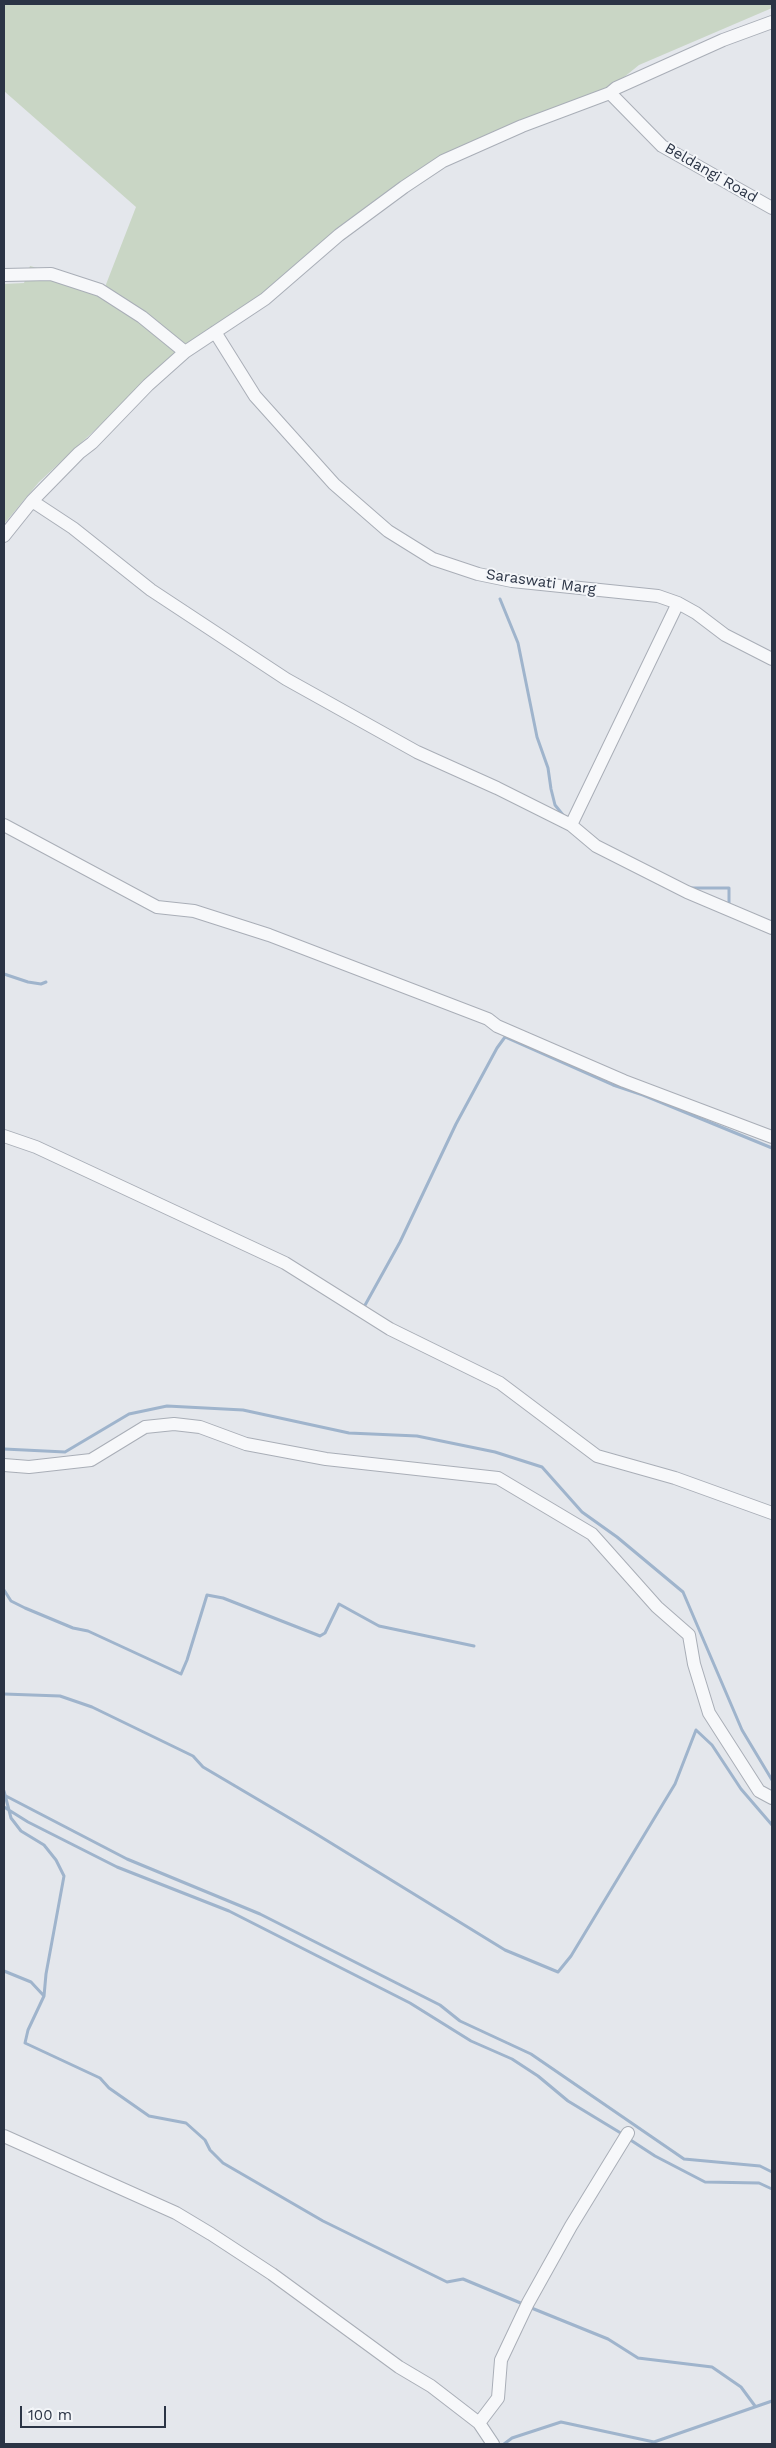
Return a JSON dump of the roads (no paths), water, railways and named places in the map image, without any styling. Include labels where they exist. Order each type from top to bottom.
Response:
[{"type":"street","points":[[4,536],[32,501],[79,453],[92,443],[148,385],[185,352],[265,299],[338,234],[444,161],[522,126],[610,93],[616,88],[723,40],[772,22]]},
{"type":"street","name":"Beldangi Road","points":[[610,93],[662,146],[772,208]]},
{"type":"street","points":[[4,275],[51,274],[100,290],[142,317],[185,352]]},
{"type":"street","name":"Saraswati Marg","points":[[215,332],[255,396],[334,484],[388,531],[434,559],[478,574],[512,581],[658,596],[678,603],[725,635],[772,659]]},
{"type":"street","points":[[32,501],[73,528],[151,590],[286,679],[417,752],[497,788],[571,825],[596,846],[687,892],[772,928]]},
{"type":"street","points":[[571,825],[678,603]]},
{"type":"street","points":[[4,825],[26,839],[157,907],[194,911],[269,935],[478,1016],[624,1081],[772,1137]]},
{"type":"street","points":[[4,1136],[52,1155],[285,1263],[390,1329],[500,1382],[597,1456],[675,1478],[772,1513]]},
{"type":"street","points":[[4,1464],[29,1467],[91,1460],[145,1427],[174,1424],[200,1427],[246,1444],[326,1460],[498,1478],[592,1534],[657,1607],[689,1635],[694,1664],[709,1712],[758,1791],[772,1798]]},
{"type":"street","points":[[479,2423],[498,2398],[501,2360],[528,2303],[571,2226],[628,2133]]},
{"type":"street","points":[[4,2136],[176,2213],[272,2274],[357,2337],[431,2386],[479,2423],[493,2444]]},
{"type":"waterway","points":[[500,599],[518,643],[537,737],[548,768],[555,805],[563,815]]},
{"type":"waterway","points":[[689,888],[729,888],[729,907]]},
{"type":"waterway","points":[[4,974],[28,982],[41,984],[46,982]]},
{"type":"waterway","points":[[364,1307],[400,1242],[456,1124],[497,1048],[505,1037],[613,1085],[643,1095],[772,1148]]},
{"type":"waterway","points":[[4,1449],[65,1452],[129,1414],[167,1406],[243,1410],[349,1433],[417,1436],[495,1452],[542,1467],[582,1512],[617,1537],[683,1592],[742,1730],[772,1780]]},
{"type":"waterway","points":[[4,1590],[11,1601],[25,1608],[73,1628],[88,1631],[181,1674],[207,1595],[223,1598],[320,1636],[325,1633],[339,1604],[379,1626],[474,1646]]},
{"type":"waterway","points":[[4,1694],[60,1696],[92,1707],[193,1756],[203,1767],[505,1950],[558,1972],[571,1956],[675,1784],[696,1730],[712,1745],[741,1789],[772,1825]]},
{"type":"waterway","points":[[4,1791],[11,1818],[21,1831],[44,1845],[56,1860],[64,1876],[46,1974],[44,1996],[28,2030],[25,2043],[100,2078],[109,2088],[149,2116],[186,2123],[205,2140],[210,2150],[223,2163],[323,2221],[447,2282],[463,2279],[523,2304]]},
{"type":"waterway","points":[[4,1795],[127,1859],[260,1914],[440,2005],[460,2021],[531,2054],[684,2159],[760,2166],[772,2172]]},
{"type":"waterway","points":[[4,1807],[28,1822],[117,1867],[229,1911],[410,2003],[471,2041],[512,2059],[538,2076],[568,2101],[624,2135]]},
{"type":"waterway","points":[[4,1971],[31,1982],[44,1996]]},
{"type":"waterway","points":[[629,2139],[655,2156],[705,2182],[759,2183],[772,2189]]},
{"type":"waterway","points":[[529,2307],[608,2339],[638,2358],[712,2367],[741,2387],[755,2406]]},
{"type":"waterway","points":[[504,2444],[512,2438],[561,2422],[654,2442],[772,2401]]}]
